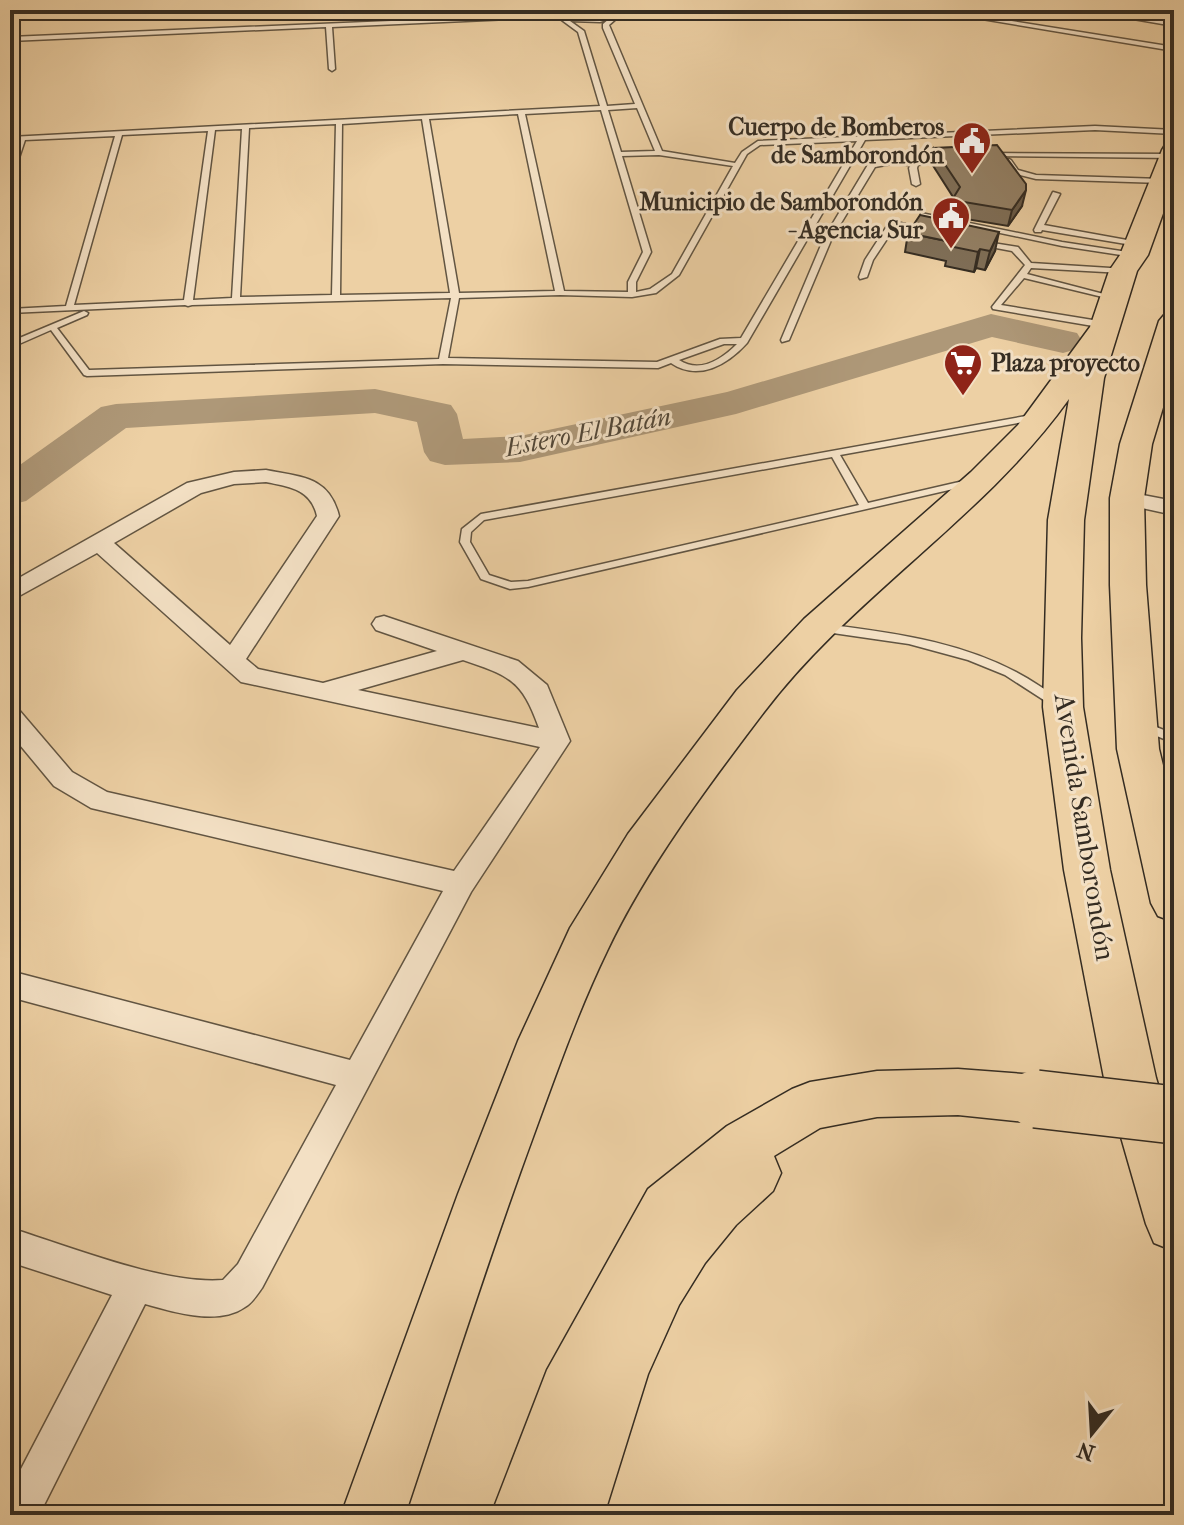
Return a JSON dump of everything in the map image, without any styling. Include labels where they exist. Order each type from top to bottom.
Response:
[{"type":"highway","name":"Avenida Samborondón","points":[[1170,160],[1131,257],[1089,378],[1066,520],[1063,707],[1087,870],[1110,985],[1130,1078],[1174,1224]]},
{"type":"highway","points":[[373,1515],[485,1194],[543,1041],[587,942],[644,846],[751,700],[817,628],[983,479],[1044,415],[1111,311]]},
{"type":"highway","points":[[1174,321],[1163,380],[1136,444],[1127,498],[1128,585],[1138,749],[1174,903]]},
{"type":"highway","points":[[523,1515],[568,1391],[667,1208],[768,1128],[810,1106],[877,1094],[945,1092],[1174,1139]]},
{"type":"highway","points":[[572,1515],[625,1355],[654,1290],[690,1234],[727,1192],[773,1158],[819,1133],[916,1112],[1038,1110],[1174,1115]]},
{"type":"highway","points":[[582,1515],[625,1355]]},
{"type":"street","points":[[10,593],[194,488],[234,478],[266,476],[305,484],[324,499],[328,516],[232,661]]},
{"type":"street","points":[[1127,498],[1174,508]]},
{"type":"street","points":[[99,542],[250,676],[557,741]]},
{"type":"street","points":[[384,624],[509,667],[538,691],[557,741]]},
{"type":"street","points":[[321,692],[463,652]]},
{"type":"street","points":[[10,716],[63,779],[100,801],[461,884]]},
{"type":"street","points":[[10,1245],[137,1284],[209,1300],[232,1297],[250,1276],[461,884],[557,741]]},
{"type":"street","points":[[10,984],[359,1077]]},
{"type":"street","points":[[18,1515],[137,1284]]},
{"type":"lane","points":[[546,10],[581,31],[619,154],[647,252],[632,282],[632,295]]},
{"type":"lane","points":[[659,10],[627,11],[606,24],[659,153]]},
{"type":"lane","points":[[931,10],[1174,49]]},
{"type":"lane","points":[[978,18],[983,10]]},
{"type":"lane","points":[[1084,10],[1174,24]]},
{"type":"lane","points":[[10,39],[558,17],[588,21],[615,17]]},
{"type":"lane","points":[[1137,43],[1148,20]]},
{"type":"lane","points":[[329,25],[332,69]]},
{"type":"lane","points":[[10,139],[639,106]]},
{"type":"lane","points":[[521,113],[560,293]]},
{"type":"lane","points":[[425,118],[455,296],[443,361]]},
{"type":"lane","points":[[336,297],[339,122]]},
{"type":"lane","points":[[236,300],[246,127]]},
{"type":"lane","points":[[10,311],[236,300],[560,293],[632,295],[653,291],[675,275],[744,153],[758,143],[1095,128],[1170,160]]},
{"type":"lane","points":[[188,304],[212,129]]},
{"type":"lane","points":[[69,309],[119,133]]},
{"type":"lane","points":[[671,359],[688,369],[702,369],[729,360],[744,341],[863,137]]},
{"type":"lane","points":[[10,173],[22,138]]},
{"type":"lane","points":[[619,154],[659,153],[737,165]]},
{"type":"lane","points":[[1006,154],[1015,171],[1022,175],[1170,160]]},
{"type":"lane","points":[[977,156],[1006,154],[1170,160]]},
{"type":"lane","points":[[785,340],[828,238],[872,165],[954,158]]},
{"type":"lane","points":[[915,163],[916,184]]},
{"type":"lane","points":[[1034,236],[1056,194]]},
{"type":"lane","points":[[924,215],[1131,257]]},
{"type":"lane","points":[[863,277],[869,260],[890,228],[901,225],[944,234]]},
{"type":"lane","points":[[1040,227],[1131,257]]},
{"type":"lane","points":[[972,240],[1015,249],[1029,265]]},
{"type":"lane","points":[[1029,265],[1131,257]]},
{"type":"lane","points":[[1029,265],[1006,290],[996,307],[1111,311]]},
{"type":"lane","points":[[1023,275],[1111,311]]},
{"type":"lane","points":[[10,345],[98,309]]},
{"type":"lane","points":[[52,326],[87,373],[443,361],[658,365],[723,341],[744,341]]},
{"type":"lane","points":[[983,479],[528,584],[510,586],[485,577],[465,542],[466,531],[481,517],[1044,415]]},
{"type":"lane","points":[[835,454],[864,505]]},
{"type":"lane","points":[[817,628],[900,638],[996,665],[1063,707]]},
{"type":"lane","points":[[1135,723],[1174,739]]},
{"type":"building","points":[[997,145],[1026,184],[1026,190],[1012,210],[952,200],[960,187],[934,148]]},
{"type":"building","points":[[920,215],[999,232],[990,251],[980,249],[978,252],[949,246],[951,242],[908,233]]},
{"type":"waterway","name":"Estero El Batán","points":[[10,492],[116,416],[375,401],[436,414],[445,452],[520,449],[736,402],[991,325],[1063,341]]},
{"type":"place","name":"Cuerpo de Bomberos de Samborondón","points":[[972,175]]},
{"type":"place","name":"Municipio de Samborondón - Agencia Sur","points":[[951,250]]},
{"type":"place","name":"Plaza proyecto","points":[[963,397]]}]
